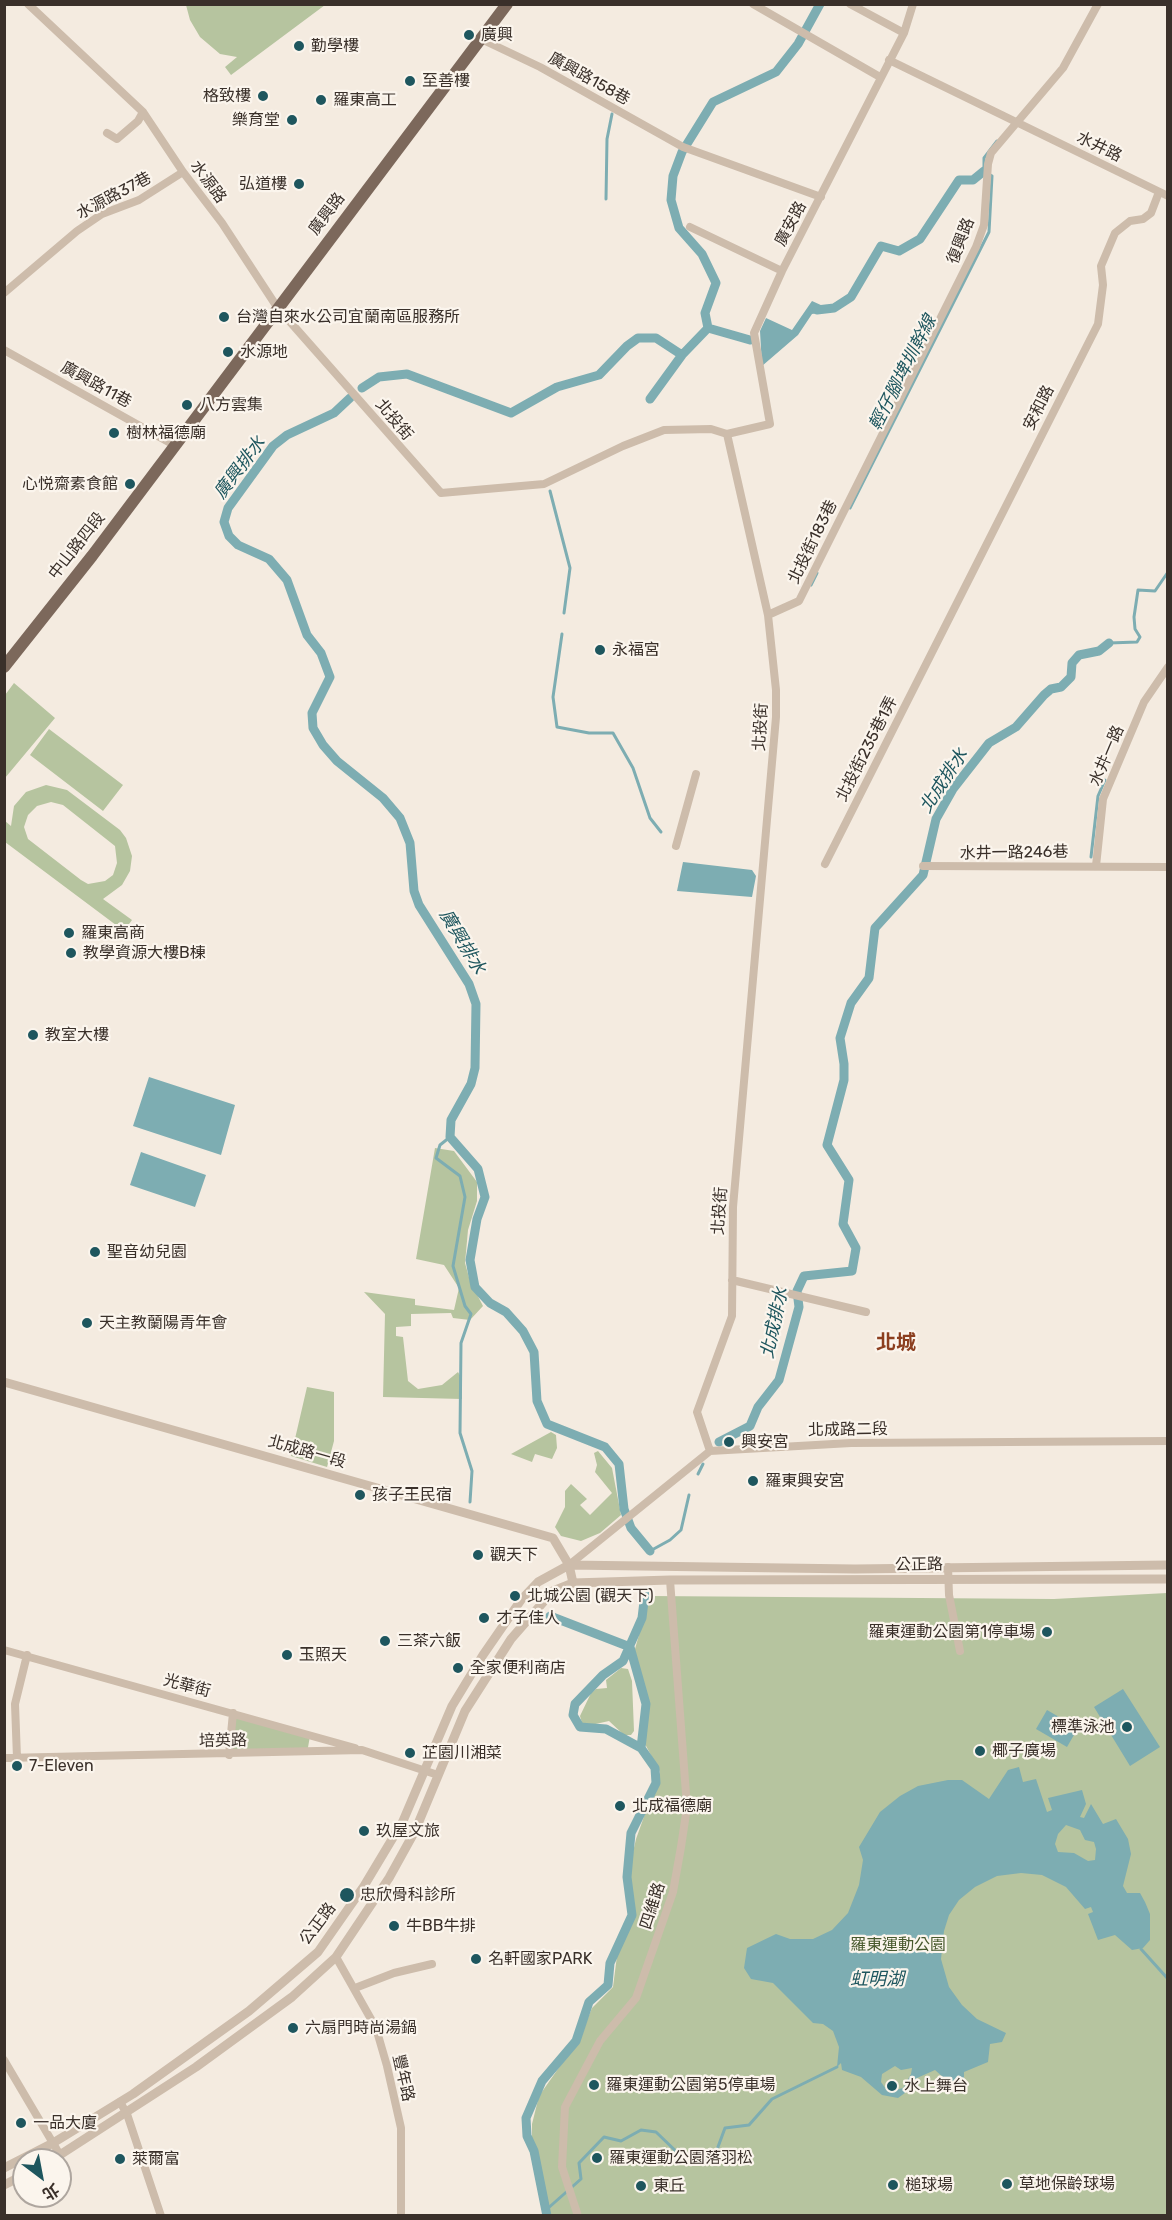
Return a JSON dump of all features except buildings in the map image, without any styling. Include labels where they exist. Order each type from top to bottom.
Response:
[{"type":"main road","name":"廣興路","points":[[174,445],[507,4]]},
{"type":"main road","name":"中山路四段","points":[[4,667],[174,445]]},
{"type":"street","name":"水源路","points":[[28,4],[143,112],[183,172],[222,223],[277,307],[352,390]]},
{"type":"street","points":[[753,4],[880,77]]},
{"type":"street","points":[[850,4],[904,33]]},
{"type":"street","name":"廣安路","points":[[727,434],[770,424],[754,333],[782,271],[904,33],[913,4]]},
{"type":"street","name":"復興路","points":[[850,496],[976,247],[984,225],[988,164],[991,153],[1063,68],[1098,4]]},
{"type":"street","name":"廣興路158巷","points":[[481,39],[540,67],[683,147],[820,197]]},
{"type":"street","name":"水井路","points":[[889,60],[1167,196]]},
{"type":"street","points":[[107,133],[117,139],[138,121],[143,112]]},
{"type":"street","name":"水源路37巷","points":[[4,293],[77,231],[102,214],[139,200],[183,172]]},
{"type":"street","name":"安和路","points":[[934,646],[1098,324],[1103,285],[1101,266],[1116,233],[1130,221],[1143,219],[1151,213],[1159,192]]},
{"type":"street","points":[[690,227],[782,271]]},
{"type":"street","name":"廣興路11巷","points":[[4,350],[174,445]]},
{"type":"street","name":"北投街","points":[[352,390],[441,493],[544,484],[623,446],[664,430],[711,429],[727,434],[768,615],[776,690],[776,717],[733,1208],[732,1316],[697,1412],[710,1451]]},
{"type":"street","name":"北投街183巷","points":[[768,615],[799,601],[850,496]]},
{"type":"street","name":"北投街235巷1弄","points":[[825,864],[934,646]]},
{"type":"street","name":"水井一路","points":[[1096,866],[1103,799],[1144,702],[1167,666]]},
{"type":"street","points":[[676,846],[696,774]]},
{"type":"street","name":"水井一路246巷","points":[[923,866],[1096,866]]},
{"type":"street","points":[[1096,866],[1167,867]]},
{"type":"street","points":[[732,1280],[866,1312]]},
{"type":"street","name":"北成路一段","points":[[5,1385],[553,1538],[569,1565],[573,1583]]},
{"type":"street","name":"北成路二段","points":[[710,1451],[851,1443],[1167,1441]]},
{"type":"street","points":[[569,1565],[710,1451]]},
{"type":"street","name":"公正路","points":[[4,2168],[53,2143],[120,2102],[249,2011],[318,1952],[364,1886],[403,1821],[452,1706],[520,1600],[538,1582],[569,1565],[855,1569],[1167,1565]]},
{"type":"street","points":[[670,1580],[671,1566]]},
{"type":"street","points":[[948,1567],[960,1651]]},
{"type":"street","name":"公正路","points":[[72,2148],[127,2114],[292,1997],[336,1957],[389,1878],[415,1831],[465,1711],[511,1640],[553,1591],[573,1583],[670,1580],[1167,1579]]},
{"type":"street","name":"四維路","points":[[578,2216],[562,2167],[565,2107],[600,2041],[636,1998],[673,1892],[687,1807],[670,1580]]},
{"type":"street","name":"光華街","points":[[4,1650],[362,1750]]},
{"type":"street","points":[[17,1758],[15,1704],[27,1655]]},
{"type":"street","points":[[229,1755],[233,1713]]},
{"type":"street","name":"培英路","points":[[4,1758],[229,1755],[362,1750],[438,1775]]},
{"type":"street","name":"豐年路","points":[[336,1957],[376,2028],[401,2128],[401,2216]]},
{"type":"street","points":[[355,1988],[394,1973],[432,1964]]},
{"type":"street","points":[[4,2060],[54,2148]]},
{"type":"street","points":[[120,2102],[127,2114],[161,2216]]},
{"type":"green space","points":[[186,4],[325,5],[231,75],[225,67],[237,57],[220,54],[200,37],[190,20]]},
{"type":"green space","points":[[14,683],[55,718],[5,778],[5,695]]},
{"type":"green space","points":[[49,729],[123,785],[103,811],[30,755]]},
{"type":"green space","points":[[46,785],[67,790],[120,830],[126,838],[132,856],[130,871],[122,885],[103,899],[132,920],[124,931],[5,842],[5,821],[11,826],[14,806],[26,792]],"holes":[[[51,802],[63,805],[115,846],[117,863],[113,875],[105,881],[88,884],[28,839],[24,827],[28,815],[37,806]]]},
{"type":"green space","points":[[435,1148],[454,1151],[477,1182],[477,1201],[468,1230],[465,1263],[470,1281],[483,1306],[470,1320],[453,1318],[451,1313],[411,1314],[411,1326],[396,1327],[396,1336],[403,1337],[408,1381],[418,1389],[442,1385],[458,1372],[462,1379],[462,1399],[383,1397],[385,1314],[364,1292],[415,1299],[415,1305],[454,1310],[459,1288],[444,1265],[416,1259]]},
{"type":"green space","points":[[307,1387],[334,1392],[334,1441],[327,1467],[291,1456]]},
{"type":"green space","points":[[551,1432],[556,1435],[557,1448],[552,1459],[535,1454],[532,1462],[511,1454]]},
{"type":"green space","points":[[598,1451],[612,1468],[621,1515],[600,1533],[581,1541],[561,1536],[555,1527],[565,1507],[565,1491],[571,1484],[587,1499],[580,1505],[590,1515],[612,1493],[595,1472],[597,1465],[594,1453]]},
{"type":"green space","name":"羅東運動公園","points":[[1167,1593],[1167,2215],[549,2215],[532,2155],[532,2124],[539,2096],[579,2039],[592,2008],[613,1987],[618,1948],[631,1910],[629,1870],[636,1839],[660,1772],[645,1744],[644,1689],[633,1656],[650,1596],[1054,1599]]},
{"type":"green space","points":[[621,1668],[628,1669],[632,1681],[634,1731],[631,1735],[624,1735],[609,1721],[591,1725],[582,1723],[580,1716],[591,1693],[596,1689],[607,1688],[606,1680]]},
{"type":"green space","points":[[233,1713],[310,1736],[307,1753],[229,1755]]},
{"type":"water","points":[[812,301],[834,311],[812,314],[798,335],[762,366],[760,331],[766,318],[792,330]]},
{"type":"water","points":[[683,862],[752,870],[756,876],[752,897],[677,891]]},
{"type":"water","points":[[149,1077],[235,1105],[221,1155],[133,1126]]},
{"type":"water","points":[[141,1152],[206,1175],[195,1207],[130,1185]]},
{"type":"water","name":"標準泳池","points":[[1123,1689],[1160,1747],[1130,1766],[1094,1707]]},
{"type":"water","points":[[1047,1710],[1078,1728],[1067,1747],[1036,1729]]},
{"type":"water","name":"虹明湖","points":[[1019,1767],[1023,1782],[1036,1779],[1047,1812],[1052,1810],[1048,1798],[1082,1790],[1086,1804],[1080,1817],[1084,1818],[1091,1804],[1103,1824],[1116,1819],[1128,1839],[1131,1854],[1123,1886],[1127,1893],[1140,1893],[1145,1902],[1150,1914],[1150,1940],[1143,1948],[1132,1950],[1115,1935],[1098,1940],[1088,1914],[1093,1912],[1091,1907],[1085,1909],[1066,1887],[1042,1875],[1021,1873],[997,1876],[975,1887],[959,1900],[949,1915],[944,1931],[941,1959],[949,1987],[962,2005],[977,2019],[1006,2033],[1002,2042],[990,2044],[988,2062],[964,2072],[964,2084],[954,2087],[935,2070],[917,2078],[909,2090],[898,2098],[882,2095],[861,2077],[842,2070],[841,2063],[837,2067],[839,2047],[833,2031],[823,2024],[813,2023],[773,1983],[751,1979],[744,1968],[747,1948],[776,1934],[790,1939],[813,1939],[832,1930],[848,1913],[859,1885],[863,1860],[859,1847],[880,1812],[900,1796],[918,1786],[948,1780],[962,1780],[989,1799],[1008,1770]],"holes":[[[1066,1825],[1080,1830],[1085,1840],[1094,1842],[1095,1860],[1088,1861],[1074,1853],[1058,1852],[1055,1844],[1058,1834]],[[895,2066],[901,2070],[912,2068],[911,2074],[903,2088],[888,2092],[881,2082],[882,2074]]]},
{"type":"waterway","points":[[708,328],[705,313],[716,283],[702,254],[679,228],[671,200],[673,176],[682,152],[713,102],[776,72],[798,44],[820,4]]},
{"type":"waterway","points":[[606,199],[607,139],[612,114]]},
{"type":"waterway","name":"輕仔腳埤圳幹線","points":[[850,508],[989,232],[992,176],[984,171],[984,158],[997,141]]},
{"type":"waterway","points":[[817,310],[834,308],[851,297],[881,246],[899,251],[920,239],[959,180],[973,180],[984,171]]},
{"type":"waterway","name":"廣興排水","points":[[708,328],[750,340]]},
{"type":"waterway","name":"廣興排水","points":[[362,388],[379,377],[407,374],[511,413],[557,387],[599,375],[638,338],[656,338],[682,355],[708,328]]},
{"type":"waterway","points":[[650,399],[682,355]]},
{"type":"waterway","name":"廣興排水","points":[[350,398],[334,413],[287,435],[273,446],[228,508],[224,522],[229,536],[238,545],[269,559],[287,580],[307,635],[321,653],[330,677],[312,713],[313,728],[323,745],[337,761],[383,798],[400,818],[410,843],[414,891],[419,905],[469,984],[476,1004],[475,1068],[471,1084],[451,1120],[450,1137],[478,1169],[485,1197],[477,1219],[470,1260],[475,1287],[490,1303],[506,1312],[523,1331],[534,1352],[537,1401],[547,1424],[605,1447],[619,1464],[624,1509],[631,1528],[650,1551]]},
{"type":"waterway","points":[[550,491],[570,568],[564,613]]},
{"type":"waterway","name":"北成排水","points":[[1109,643],[1137,642],[1140,637],[1135,629],[1134,617],[1138,590],[1155,591],[1168,572]]},
{"type":"waterway","name":"輕仔腳埤圳幹線","points":[[811,585],[817,573]]},
{"type":"waterway","points":[[562,634],[553,697],[557,727],[589,733],[613,733],[633,768],[650,818],[661,832]]},
{"type":"waterway","name":"北成排水","points":[[719,1442],[750,1426],[758,1407],[779,1380],[799,1307],[797,1291],[804,1276],[852,1271],[856,1248],[843,1224],[849,1180],[827,1145],[844,1080],[840,1038],[851,1003],[869,978],[875,928],[923,875],[936,819],[953,789],[989,743],[1016,727],[1051,689],[1061,687],[1071,677],[1072,663],[1079,655],[1099,651],[1109,643]]},
{"type":"waterway","points":[[1091,857],[1098,796],[1105,780]]},
{"type":"waterway","points":[[450,1137],[440,1145],[436,1158],[460,1176],[465,1197],[453,1266],[465,1306],[471,1314],[461,1343],[460,1433],[472,1471],[470,1502]]},
{"type":"waterway","name":"北成排水","points":[[698,1474],[703,1464]]},
{"type":"waterway","name":"北成排水","points":[[650,1551],[670,1540],[681,1530],[689,1495]]},
{"type":"waterway","points":[[547,2216],[534,2151],[527,2136],[526,2118],[542,2081],[576,2041],[589,2002],[608,1985],[610,1963],[632,1915],[627,1877],[631,1833],[656,1783],[655,1768],[641,1748],[606,1729],[580,1727],[573,1715],[575,1704],[603,1675],[623,1661],[642,1618],[645,1593]]},
{"type":"waterway","points":[[550,1616],[630,1647],[646,1704],[641,1748]]},
{"type":"waterway","points":[[1141,1949],[1168,1979]]},
{"type":"waterway","points":[[546,2210],[581,2179],[579,2163],[604,2137],[621,2141],[641,2130],[656,2132],[682,2157],[695,2164],[715,2155],[725,2128],[749,2125],[772,2099],[837,2067]]},
{"type":"place","name":"廣興","points":[[469,35]]},
{"type":"place","name":"勤學樓","points":[[299,46]]},
{"type":"place","name":"至善樓","points":[[410,81]]},
{"type":"place","name":"格致樓","points":[[263,96]]},
{"type":"place","name":"羅東高工","points":[[321,100]]},
{"type":"place","name":"樂育堂","points":[[292,120]]},
{"type":"place","name":"弘道樓","points":[[299,184]]},
{"type":"place","name":"台灣自來水公司宜蘭南區服務所","points":[[224,317]]},
{"type":"place","name":"水源地","points":[[228,352]]},
{"type":"place","name":"八方雲集","points":[[187,405]]},
{"type":"place","name":"樹林福德廟","points":[[114,433]]},
{"type":"place","name":"心悦齋素食館","points":[[130,484]]},
{"type":"place","name":"永福宮","points":[[600,650]]},
{"type":"place","name":"羅東高商","points":[[69,933]]},
{"type":"place","name":"教學資源大樓B棟","points":[[71,953]]},
{"type":"place","name":"教室大樓","points":[[33,1035]]},
{"type":"place","name":"聖音幼兒園","points":[[95,1252]]},
{"type":"place","name":"天主教蘭陽青年會","points":[[87,1323]]},
{"type":"place","name":"興安宮","points":[[729,1442]]},
{"type":"place","name":"羅東興安宮","points":[[753,1481]]},
{"type":"place","name":"孩子王民宿","points":[[360,1495]]},
{"type":"place","name":"觀天下","points":[[478,1555]]},
{"type":"place","name":"北城公園 (觀天下)","points":[[515,1596]]},
{"type":"place","name":"才子佳人","points":[[484,1618]]},
{"type":"place","name":"羅東運動公園第1停車場","points":[[1047,1632]]},
{"type":"place","name":"三茶六飯","points":[[385,1641]]},
{"type":"place","name":"玉照天","points":[[287,1655]]},
{"type":"place","name":"全家便利商店","points":[[458,1668]]},
{"type":"place","name":"標準泳池","points":[[1127,1727]]},
{"type":"place","name":"椰子廣場","points":[[980,1751]]},
{"type":"place","name":"芷園川湘菜","points":[[410,1753]]},
{"type":"place","name":"7-Eleven","points":[[17,1766]]},
{"type":"place","name":"北成福德廟","points":[[620,1806]]},
{"type":"place","name":"玖屋文旅","points":[[364,1831]]},
{"type":"place","name":"忠欣骨科診所","points":[[347,1895]]},
{"type":"place","name":"牛BB牛排","points":[[394,1926]]},
{"type":"place","name":"名軒國家PARK","points":[[476,1959]]},
{"type":"place","name":"六扇門時尚湯鍋","points":[[293,2028]]},
{"type":"place","name":"羅東運動公園第5停車場","points":[[594,2085]]},
{"type":"place","name":"水上舞台","points":[[892,2086]]},
{"type":"place","name":"一品大廈","points":[[21,2123]]},
{"type":"place","name":"羅東運動公園落羽松","points":[[597,2158]]},
{"type":"place","name":"萊爾富","points":[[120,2159]]},
{"type":"place","name":"草地保齡球場","points":[[1007,2184]]},
{"type":"place","name":"槌球場","points":[[893,2185]]},
{"type":"place","name":"東丘","points":[[641,2186]]},
{"type":"district","name":"北城","points":[[896,1343]]}]
